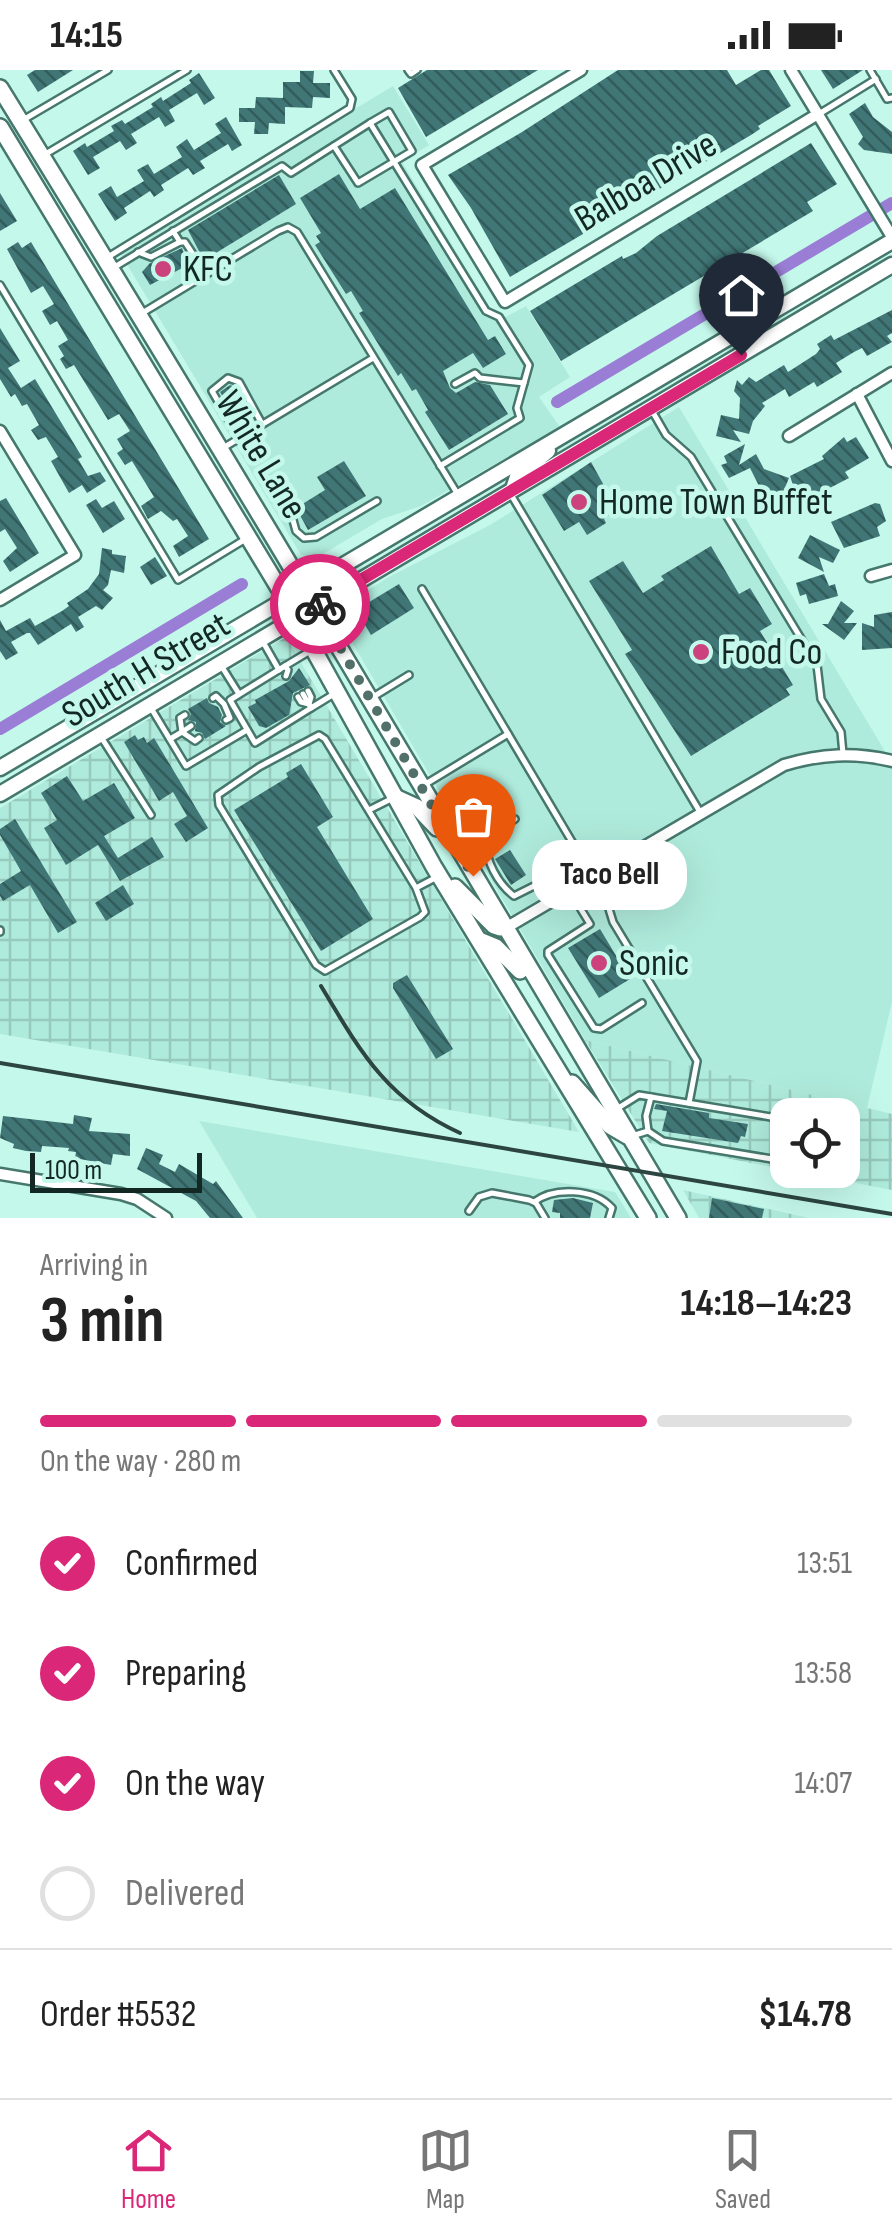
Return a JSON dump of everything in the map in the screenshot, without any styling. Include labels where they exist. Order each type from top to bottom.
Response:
[{"type":"main road","name":"White Lane","points":[[0,88],[316,606],[504,930],[678,1218]]},
{"type":"main road","name":"White Lane","points":[[0,127],[285,598],[540,1046],[647,1216]]},
{"type":"main road","points":[[62,230],[119,309],[138,315]]},
{"type":"main road","points":[[395,797],[418,807],[457,849]]},
{"type":"main road","points":[[437,871],[494,926],[504,930]]},
{"type":"main road","points":[[479,940],[508,956],[565,1029]]},
{"type":"main road","points":[[540,1046],[610,1126],[629,1136]]},
{"type":"street","name":"Balboa Drive","points":[[581,70],[422,165],[505,302],[818,114]]},
{"type":"street","points":[[792,70],[892,239]]},
{"type":"street","name":"South H Street","points":[[2,767],[892,239]]},
{"type":"street","name":"South H Street","points":[[0,794],[892,265]]},
{"type":"street","points":[[788,436],[892,374]]},
{"type":"street","points":[[857,394],[892,461]]},
{"type":"street","points":[[511,491],[517,477],[579,425]]},
{"type":"street","points":[[0,432],[75,555],[0,600]]},
{"type":"street","points":[[871,576],[892,570]]},
{"type":"street","points":[[150,705],[149,698],[156,687],[202,648]]},
{"type":"street","points":[[504,930],[784,765],[842,754],[892,760]]},
{"type":"street","points":[[0,1174],[121,1194],[166,1218]]},
{"type":"lane","points":[[20,122],[108,70]]},
{"type":"lane","points":[[42,157],[187,70]]},
{"type":"lane","points":[[107,264],[350,108],[352,99],[334,70]]},
{"type":"lane","points":[[408,70],[410,74],[417,70]]},
{"type":"lane","points":[[870,70],[888,98],[892,98]]},
{"type":"lane","points":[[818,114],[876,79]]},
{"type":"lane","points":[[107,264],[138,252],[282,166],[291,173],[370,123],[390,112],[412,151],[358,183],[334,146]]},
{"type":"lane","points":[[370,123],[486,311],[499,318],[529,365],[518,408],[520,418],[440,466]]},
{"type":"lane","points":[[138,315],[278,231],[288,227],[297,232],[458,496]]},
{"type":"lane","points":[[173,231],[180,242]]},
{"type":"lane","points":[[138,252],[151,257],[185,242],[206,274]]},
{"type":"lane","points":[[0,285],[178,580],[248,538]]},
{"type":"lane","points":[[220,450],[373,358]]},
{"type":"lane","points":[[455,384],[475,372],[480,378],[524,382]]},
{"type":"lane","points":[[239,438],[212,391],[228,378],[239,382],[262,424]]},
{"type":"lane","points":[[651,409],[666,435],[691,458],[817,665],[821,699],[841,732],[842,754]]},
{"type":"lane","points":[[284,487],[296,531],[304,538],[316,537],[376,500]]},
{"type":"lane","points":[[511,491],[700,812]]},
{"type":"lane","points":[[422,589],[606,899],[613,922],[696,1061],[689,1104]]},
{"type":"lane","points":[[261,639],[287,671]]},
{"type":"lane","points":[[224,704],[287,671],[312,650]]},
{"type":"lane","points":[[220,663],[238,694]]},
{"type":"lane","points":[[370,699],[409,675]]},
{"type":"lane","points":[[213,698],[216,696],[224,704],[255,743],[336,693]]},
{"type":"lane","points":[[303,694],[311,697],[310,706],[301,702],[303,694]]},
{"type":"lane","points":[[224,704],[230,718],[226,720]]},
{"type":"lane","points":[[150,705],[186,766],[247,729]]},
{"type":"lane","points":[[182,732],[180,718],[185,715]]},
{"type":"lane","points":[[170,740],[192,726]]},
{"type":"lane","points":[[182,732],[195,740],[199,738]]},
{"type":"lane","points":[[421,787],[508,734]]},
{"type":"lane","points":[[100,735],[150,815]]},
{"type":"lane","points":[[320,735],[416,888],[424,904],[425,912],[420,917],[325,972],[316,966],[219,805],[218,795],[259,766],[320,735]]},
{"type":"lane","points":[[369,810],[395,797]]},
{"type":"lane","points":[[515,819],[486,840],[490,864],[506,890],[514,896],[546,880],[548,872]]},
{"type":"lane","points":[[416,888],[437,871]]},
{"type":"lane","points":[[570,890],[590,924],[548,951],[548,956],[584,1014],[598,1030],[642,1003]]},
{"type":"lane","points":[[614,1110],[639,1095],[772,1117],[784,1126],[778,1160],[662,1141],[648,1131],[646,1116],[651,1097]]},
{"type":"lane","points":[[629,1136],[648,1131]]},
{"type":"lane","points":[[469,1211],[479,1197],[492,1193],[534,1202],[553,1191],[604,1199],[612,1208],[609,1218]]},
{"type":"lane","points":[[534,1202],[545,1218]]},
{"type":"shaded area","points":[[393,86],[429,145],[402,162],[498,321],[526,306],[570,377],[539,397],[560,427],[421,506],[382,519],[316,558],[301,555],[119,251]]},
{"type":"shaded area","points":[[679,407],[892,763],[892,1002],[867,1108],[860,1106],[860,1098],[826,1098],[585,1040],[339,620],[348,603],[387,578],[490,525]]},
{"type":"shaded area","points":[[286,637],[579,1132],[0,1034],[0,808]]},
{"type":"shaded area","points":[[585,1040],[826,1098],[770,1098],[770,1167],[649,1143]]},
{"type":"shaded area","points":[[860,1106],[892,1114],[892,1190],[860,1184]]},
{"type":"shaded area","points":[[199,1121],[615,1192],[631,1218],[257,1218]]},
{"type":"shaded area","points":[[683,1190],[809,1218],[699,1218]]},
{"type":"building","points":[[35,70],[73,70],[38,92],[27,75]]},
{"type":"building","points":[[427,70],[538,70],[426,137],[398,88]]},
{"type":"building","points":[[618,70],[727,70],[736,85],[761,70],[769,70],[791,106],[758,126],[760,129],[751,135],[510,277],[448,175]]},
{"type":"building","points":[[821,70],[863,70],[833,89]]},
{"type":"building","points":[[300,71],[314,71],[313,83],[330,83],[330,98],[313,97],[312,108],[285,107],[285,124],[269,123],[268,134],[254,134],[255,122],[239,122],[239,108],[255,108],[256,97],[283,98],[283,82],[300,82]]},
{"type":"building","points":[[199,73],[215,98],[204,105],[197,93],[169,110],[175,121],[165,127],[159,117],[131,134],[137,143],[126,150],[120,141],[93,157],[100,168],[88,175],[73,151],[114,131],[111,126],[122,120],[125,124],[153,107],[151,104],[161,97],[163,101]]},
{"type":"building","points":[[865,103],[873,117],[892,132],[892,154],[864,150],[858,144],[863,137],[849,114]]},
{"type":"building","points":[[226,117],[242,145],[232,151],[228,144],[200,161],[205,168],[193,175],[188,168],[161,185],[164,190],[154,197],[150,191],[124,208],[127,213],[115,221],[98,194],[111,186],[117,197],[144,181],[137,170],[148,164],[154,174],[182,157],[176,147],[187,139],[194,150],[221,133],[215,124]]},
{"type":"building","points":[[811,143],[837,184],[807,202],[813,211],[561,361],[530,311],[622,256],[623,259],[636,253],[657,236]]},
{"type":"building","points":[[339,174],[360,209],[395,188],[488,340],[495,336],[506,354],[483,368],[473,353],[443,371],[456,393],[475,382],[490,385],[508,414],[449,450],[425,412],[428,410],[416,389],[412,391],[401,373],[398,376],[359,313],[363,311],[351,291],[346,294],[315,245],[320,242],[316,236],[321,233],[300,198]]},
{"type":"building","points":[[279,175],[296,204],[206,259],[201,255],[188,230]]},
{"type":"building","points":[[0,193],[17,221],[0,231]]},
{"type":"building","points":[[18,242],[22,248],[31,242],[209,539],[179,557],[173,546],[188,536],[177,519],[173,521],[161,511],[148,519],[141,506],[154,497],[132,461],[125,465],[117,453],[123,449],[117,439],[130,431],[119,414],[108,420],[74,365],[66,369],[60,359],[64,356],[58,346],[68,340],[57,321],[50,325],[42,311],[54,304],[43,286],[31,293],[7,249]]},
{"type":"building","name":"KFC","points":[[182,248],[188,265],[150,285],[142,272],[150,263]]},
{"type":"building","points":[[892,310],[892,333],[887,336],[892,342],[867,356],[862,348],[854,352],[836,363],[842,372],[817,387],[814,382],[789,397],[785,389],[762,403],[765,406],[749,434],[733,430],[741,442],[716,436],[721,415],[739,419],[740,398],[734,391],[737,380],[742,385],[749,377],[756,382],[784,365],[788,372],[816,354],[820,349],[817,344],[831,335],[834,340]]},
{"type":"building","points":[[0,328],[20,361],[8,368],[21,388],[35,379],[82,457],[78,459],[88,476],[100,472],[106,481],[87,493],[82,485],[69,493],[51,461],[58,457],[46,437],[38,440],[31,430],[39,425],[27,404],[22,406],[15,394],[11,397],[0,379]]},
{"type":"building","points":[[230,385],[235,387],[251,416],[238,424],[220,392]]},
{"type":"building","points":[[844,437],[847,442],[856,437],[869,458],[845,472],[849,478],[799,504],[790,476],[824,459],[822,456]]},
{"type":"building","points":[[745,444],[739,465],[756,454],[764,469],[789,478],[777,507],[753,497],[758,484],[750,468],[729,478],[721,465],[727,463],[724,456]]},
{"type":"building","points":[[344,461],[366,496],[308,530],[296,508],[325,490],[317,477]]},
{"type":"building","name":"Home Town Buffet","points":[[591,462],[617,509],[604,519],[606,523],[587,535],[579,522],[564,531],[542,495]]},
{"type":"building","points":[[6,498],[39,553],[10,572],[3,561],[17,548],[5,529],[0,532],[0,501]]},
{"type":"building","points":[[96,499],[102,508],[114,501],[125,519],[103,533],[86,505]]},
{"type":"building","points":[[880,504],[886,521],[877,527],[880,536],[844,548],[831,522]]},
{"type":"building","points":[[810,535],[840,550],[833,563],[819,557],[824,572],[798,558]]},
{"type":"building","name":"Food Co","points":[[711,546],[739,594],[750,588],[772,624],[760,631],[793,685],[786,689],[790,695],[691,756],[625,654],[632,650],[589,581],[623,561],[643,593],[664,580],[661,576]]},
{"type":"building","points":[[102,548],[126,556],[124,573],[111,570],[103,590],[113,598],[102,610],[96,606],[78,617],[84,627],[76,632],[71,624],[38,645],[30,633],[11,642],[18,653],[6,660],[0,651],[0,620],[6,631],[30,618],[35,626],[62,611],[99,574]]},
{"type":"building","points":[[155,557],[167,576],[151,585],[140,567]]},
{"type":"building","points":[[824,574],[829,586],[835,584],[838,596],[809,604],[806,594],[800,596],[796,583]]},
{"type":"building","points":[[399,584],[414,608],[371,635],[356,610]]},
{"type":"building","points":[[841,601],[854,611],[844,623],[857,623],[844,640],[822,624],[828,624]]},
{"type":"building","points":[[892,612],[892,648],[862,650],[862,623],[874,627],[874,615]]},
{"type":"building","points":[[299,668],[310,685],[293,693],[289,715],[266,728],[259,726],[248,707],[289,681]]},
{"type":"building","points":[[207,698],[218,707],[220,722],[226,726],[205,739],[195,731],[196,722],[188,720],[188,709]]},
{"type":"building","points":[[135,735],[138,740],[144,737],[147,743],[154,738],[208,828],[186,842],[174,824],[187,816],[173,792],[159,801],[124,742]]},
{"type":"building","points":[[301,764],[333,817],[317,827],[373,919],[321,951],[234,810],[288,777],[286,773]]},
{"type":"building","points":[[67,776],[83,801],[114,783],[135,818],[104,836],[118,858],[152,837],[164,857],[120,881],[98,845],[66,865],[44,828],[57,820],[41,793]]},
{"type":"building","points":[[15,819],[77,922],[58,933],[30,885],[3,901],[0,896],[0,884],[21,871],[0,835],[0,829]]},
{"type":"building","points":[[510,850],[526,875],[511,885],[495,859]]},
{"type":"building","points":[[123,885],[134,904],[106,921],[95,903]]},
{"type":"building","name":"Sonic","points":[[600,929],[630,979],[599,998],[568,948]]},
{"type":"building","points":[[407,975],[453,1049],[436,1059],[393,988],[393,983]]},
{"type":"building","points":[[656,1104],[748,1124],[745,1137],[741,1136],[738,1143],[662,1131],[667,1111],[654,1109]]},
{"type":"building","points":[[74,1115],[92,1118],[89,1131],[130,1134],[130,1156],[113,1154],[111,1165],[75,1158],[76,1152],[68,1151],[69,1148],[42,1146],[41,1152],[13,1148],[14,1144],[0,1138],[3,1116],[73,1124]]},
{"type":"building","points":[[146,1148],[163,1155],[159,1164],[175,1172],[179,1164],[213,1184],[216,1181],[243,1218],[210,1218],[196,1201],[137,1169]]},
{"type":"building","points":[[573,1198],[593,1203],[590,1218],[560,1218],[560,1213],[552,1212],[554,1200]]},
{"type":"building","points":[[712,1198],[764,1209],[762,1218],[709,1218]]},
{"type":"waterway","points":[[557,402],[892,203]]},
{"type":"waterway","points":[[0,729],[242,584]]},
{"type":"railway","points":[[321,986],[363,1052],[394,1089],[435,1120],[460,1133]]},
{"type":"railway","points":[[0,1063],[892,1214]]},
{"type":"way so far","points":[[320,604],[316,606],[473,876]]},
{"type":"place","name":"KFC","points":[[163,269]]},
{"type":"place","name":"Home Town Buffet","points":[[579,502]]},
{"type":"place","name":"Food Co","points":[[701,652]]},
{"type":"place","name":"Taco Bell","points":[[473,876]]},
{"type":"place","name":"Sonic","points":[[599,963]]},
{"type":"route","points":[[320,604],[741,355]]}]
